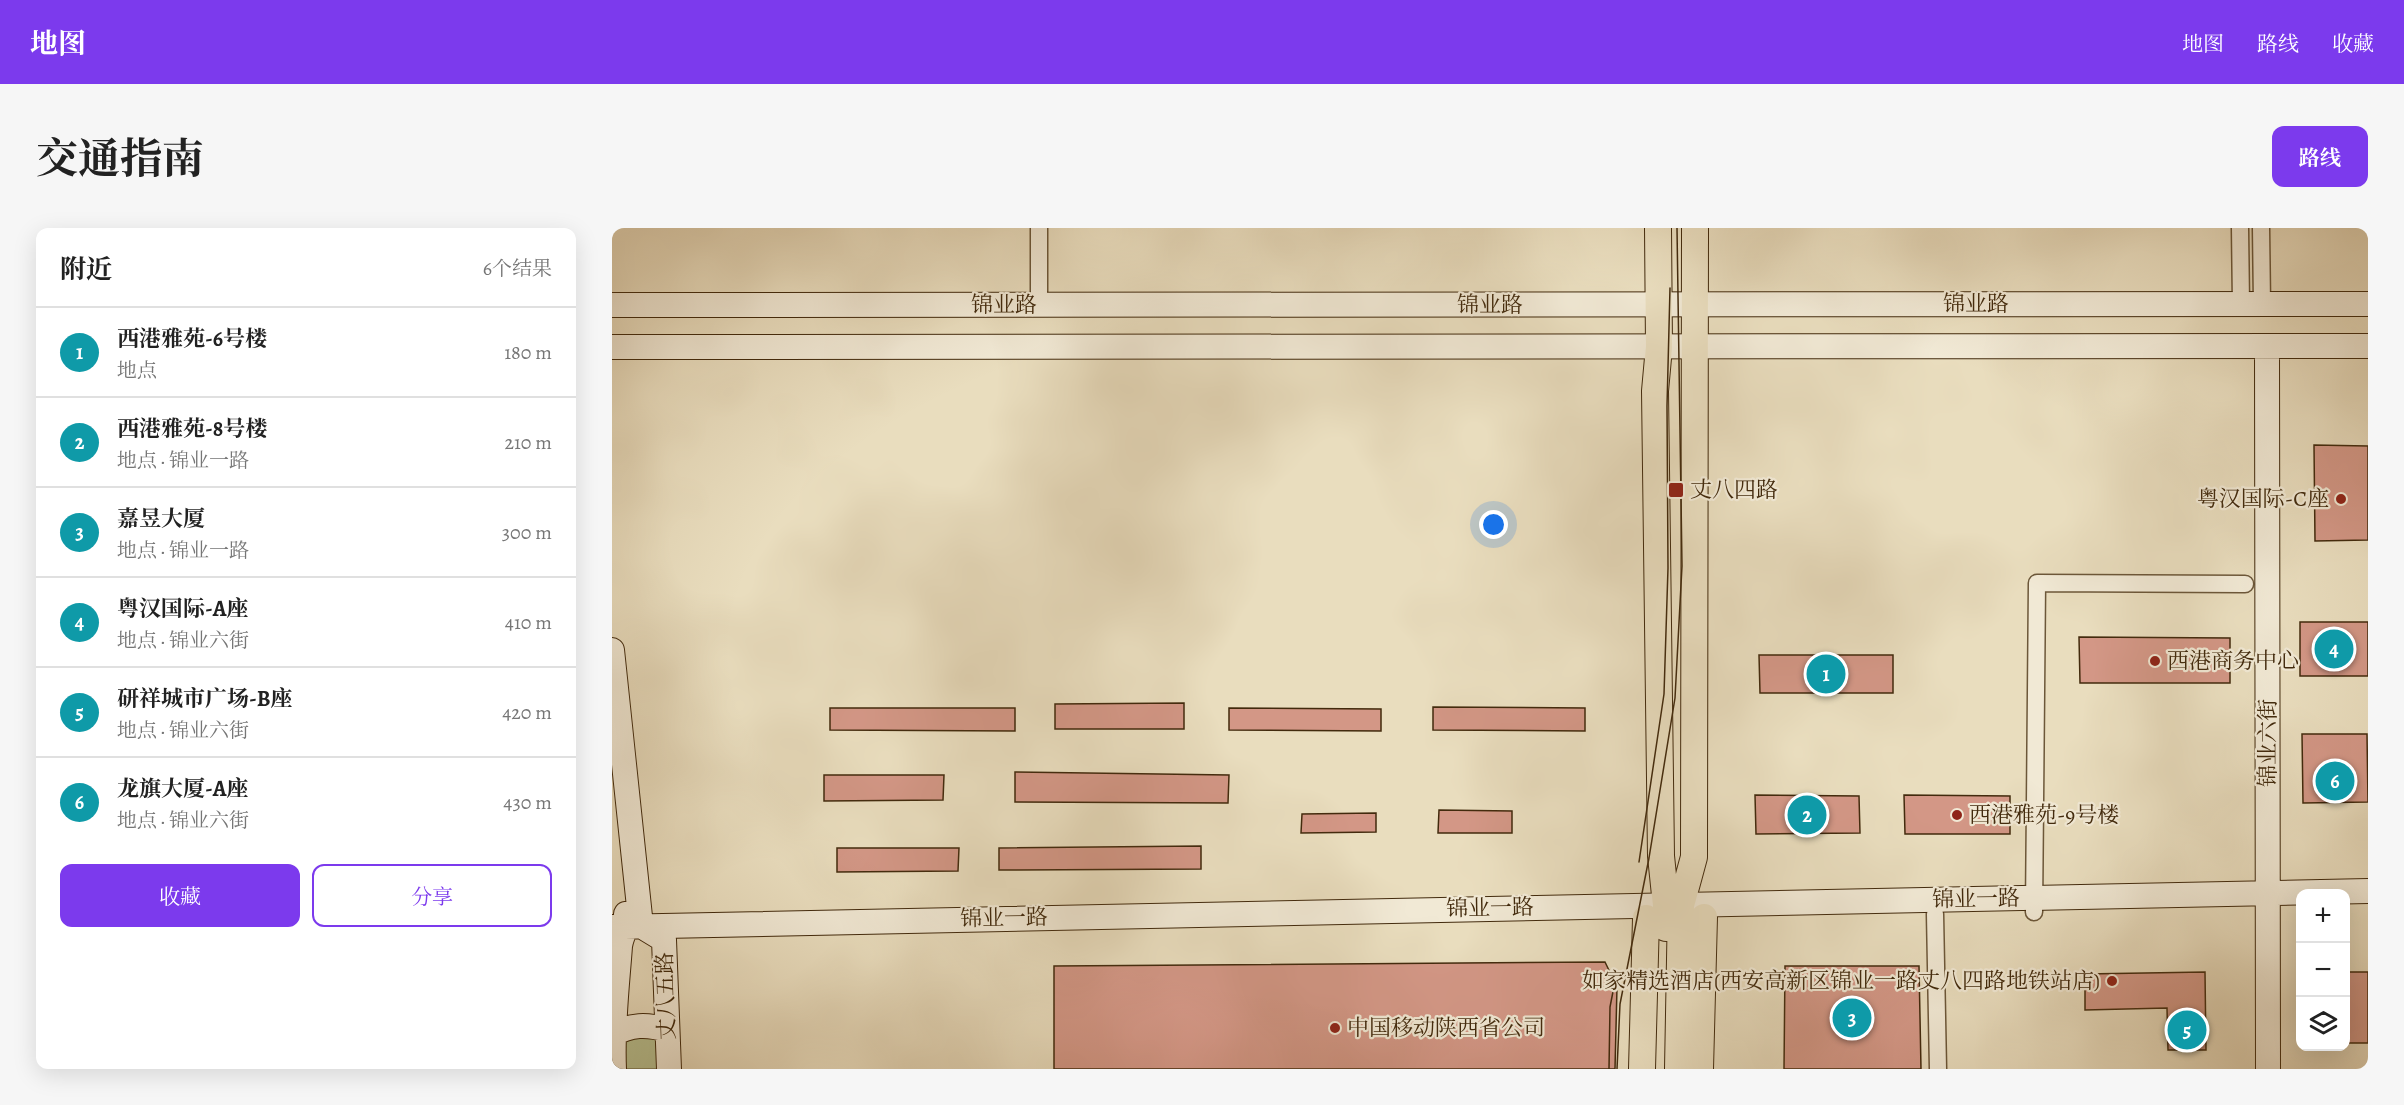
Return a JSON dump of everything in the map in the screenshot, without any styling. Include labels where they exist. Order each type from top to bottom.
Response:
[{"type":"main road","points":[[1658,228],[1659,347],[1655,391],[1661,856],[1674,913],[1700,1069]]},
{"type":"main road","points":[[1642,1069],[1674,913],[1694,857],[1695,228]]},
{"type":"main road","points":[[1663,1069],[1671,1015],[1674,913]]},
{"type":"main road","points":[[1671,1015],[1678,1069]]},
{"type":"street","points":[[1039,228],[1040,305]]},
{"type":"street","points":[[2240,228],[2252,304]]},
{"type":"street","points":[[2252,304],[2261,228]]},
{"type":"street","name":"锦业路","points":[[612,305],[2368,304]]},
{"type":"street","name":"锦业六街","points":[[2267,346],[2268,1069]]},
{"type":"street","name":"锦业路","points":[[612,347],[2368,346]]},
{"type":"street","points":[[2035,905],[2037,583],[2245,584]]},
{"type":"street","name":"丈八五路","points":[[612,650],[623,932],[612,1035],[614,1069]]},
{"type":"street","name":"丈八五路","points":[[612,782],[623,932]]},
{"type":"street","name":"锦业一路","points":[[623,932],[2268,901],[2368,891]]},
{"type":"street","name":"锦业一路","points":[[2268,901],[2296,906]]},
{"type":"street","name":"锦业一路","points":[[664,940],[1674,913],[1935,914],[2035,905]]},
{"type":"street","points":[[2350,906],[2368,905]]},
{"type":"street","points":[[1935,914],[1938,1069]]},
{"type":"street","name":"丈八五路","points":[[623,932],[664,940],[669,1069]]},
{"type":"street","points":[[612,1035],[633,1026],[652,1025],[667,1030]]},
{"type":"green space","points":[[656,1036],[658,1069],[624,1069],[623,1037]]},
{"type":"building","name":"粤汉国际-C座","points":[[2314,445],[2368,446],[2368,540],[2315,541]]},
{"type":"building","points":[[2300,622],[2368,622],[2368,676],[2300,676]]},
{"type":"building","name":"西港商务中心","points":[[2079,637],[2230,638],[2230,683],[2080,683]]},
{"type":"building","points":[[1759,655],[1893,655],[1893,693],[1760,693]]},
{"type":"building","points":[[1184,703],[1184,729],[1055,729],[1055,704]]},
{"type":"building","points":[[1433,707],[1585,708],[1585,731],[1433,730]]},
{"type":"building","points":[[830,708],[1015,708],[1015,731],[830,730]]},
{"type":"building","points":[[1229,708],[1381,709],[1381,731],[1229,730]]},
{"type":"building","points":[[2302,734],[2367,734],[2368,802],[2303,803]]},
{"type":"building","points":[[1015,772],[1229,775],[1228,803],[1015,802]]},
{"type":"building","points":[[824,775],[944,775],[943,800],[824,801]]},
{"type":"building","points":[[1755,795],[1859,796],[1860,833],[1756,834]]},
{"type":"building","name":"西港雅苑-9号楼","points":[[1904,795],[2010,796],[2010,834],[1905,834]]},
{"type":"building","points":[[1439,810],[1512,811],[1512,833],[1438,833]]},
{"type":"building","points":[[1376,813],[1376,832],[1301,833],[1302,814]]},
{"type":"building","points":[[1201,846],[1201,869],[999,870],[999,848]]},
{"type":"building","points":[[837,848],[959,848],[958,871],[837,872]]},
{"type":"building","name":"中国移动陕西省公司","points":[[1605,962],[1617,987],[1615,1069],[1054,1069],[1054,966]]},
{"type":"building","points":[[1785,966],[1919,966],[1921,1069],[1784,1069]]},
{"type":"building","points":[[2205,972],[2206,1050],[2168,1050],[2167,1008],[2085,1010],[2085,974]]},
{"type":"building","points":[[2350,972],[2368,972],[2368,1043],[2350,1043]]},
{"type":"tram line","points":[[1617,1069],[1620,1004],[1649,858],[1675,698],[1682,566],[1677,228]]},
{"type":"tram line","points":[[1639,862],[1664,694],[1668,568],[1667,406],[1670,288]]},
{"type":"tram line","points":[[1609,1069],[1610,1007],[1617,971]]},
{"type":"place","name":"丈八四路","points":[[1676,490]]},
{"type":"place","name":"粤汉国际-C座","points":[[2341,499]]},
{"type":"place","name":"粤汉国际-A座","points":[[2334,649]]},
{"type":"place","name":"西港商务中心","points":[[2155,661]]},
{"type":"place","name":"西港雅苑-6号楼","points":[[1826,674]]},
{"type":"place","name":"龙旗大厦-A座","points":[[2335,781]]},
{"type":"place","name":"西港雅苑-8号楼","points":[[1807,815]]},
{"type":"place","name":"西港雅苑-9号楼","points":[[1957,815]]},
{"type":"place","name":"如家精选酒店(西安高新区锦业一路丈八四路地铁站店)","points":[[2112,981]]},
{"type":"place","name":"嘉昱大厦","points":[[1852,1018]]},
{"type":"place","name":"中国移动陕西省公司","points":[[1335,1028]]},
{"type":"place","name":"研祥城市广场-B座","points":[[2187,1030]]}]
